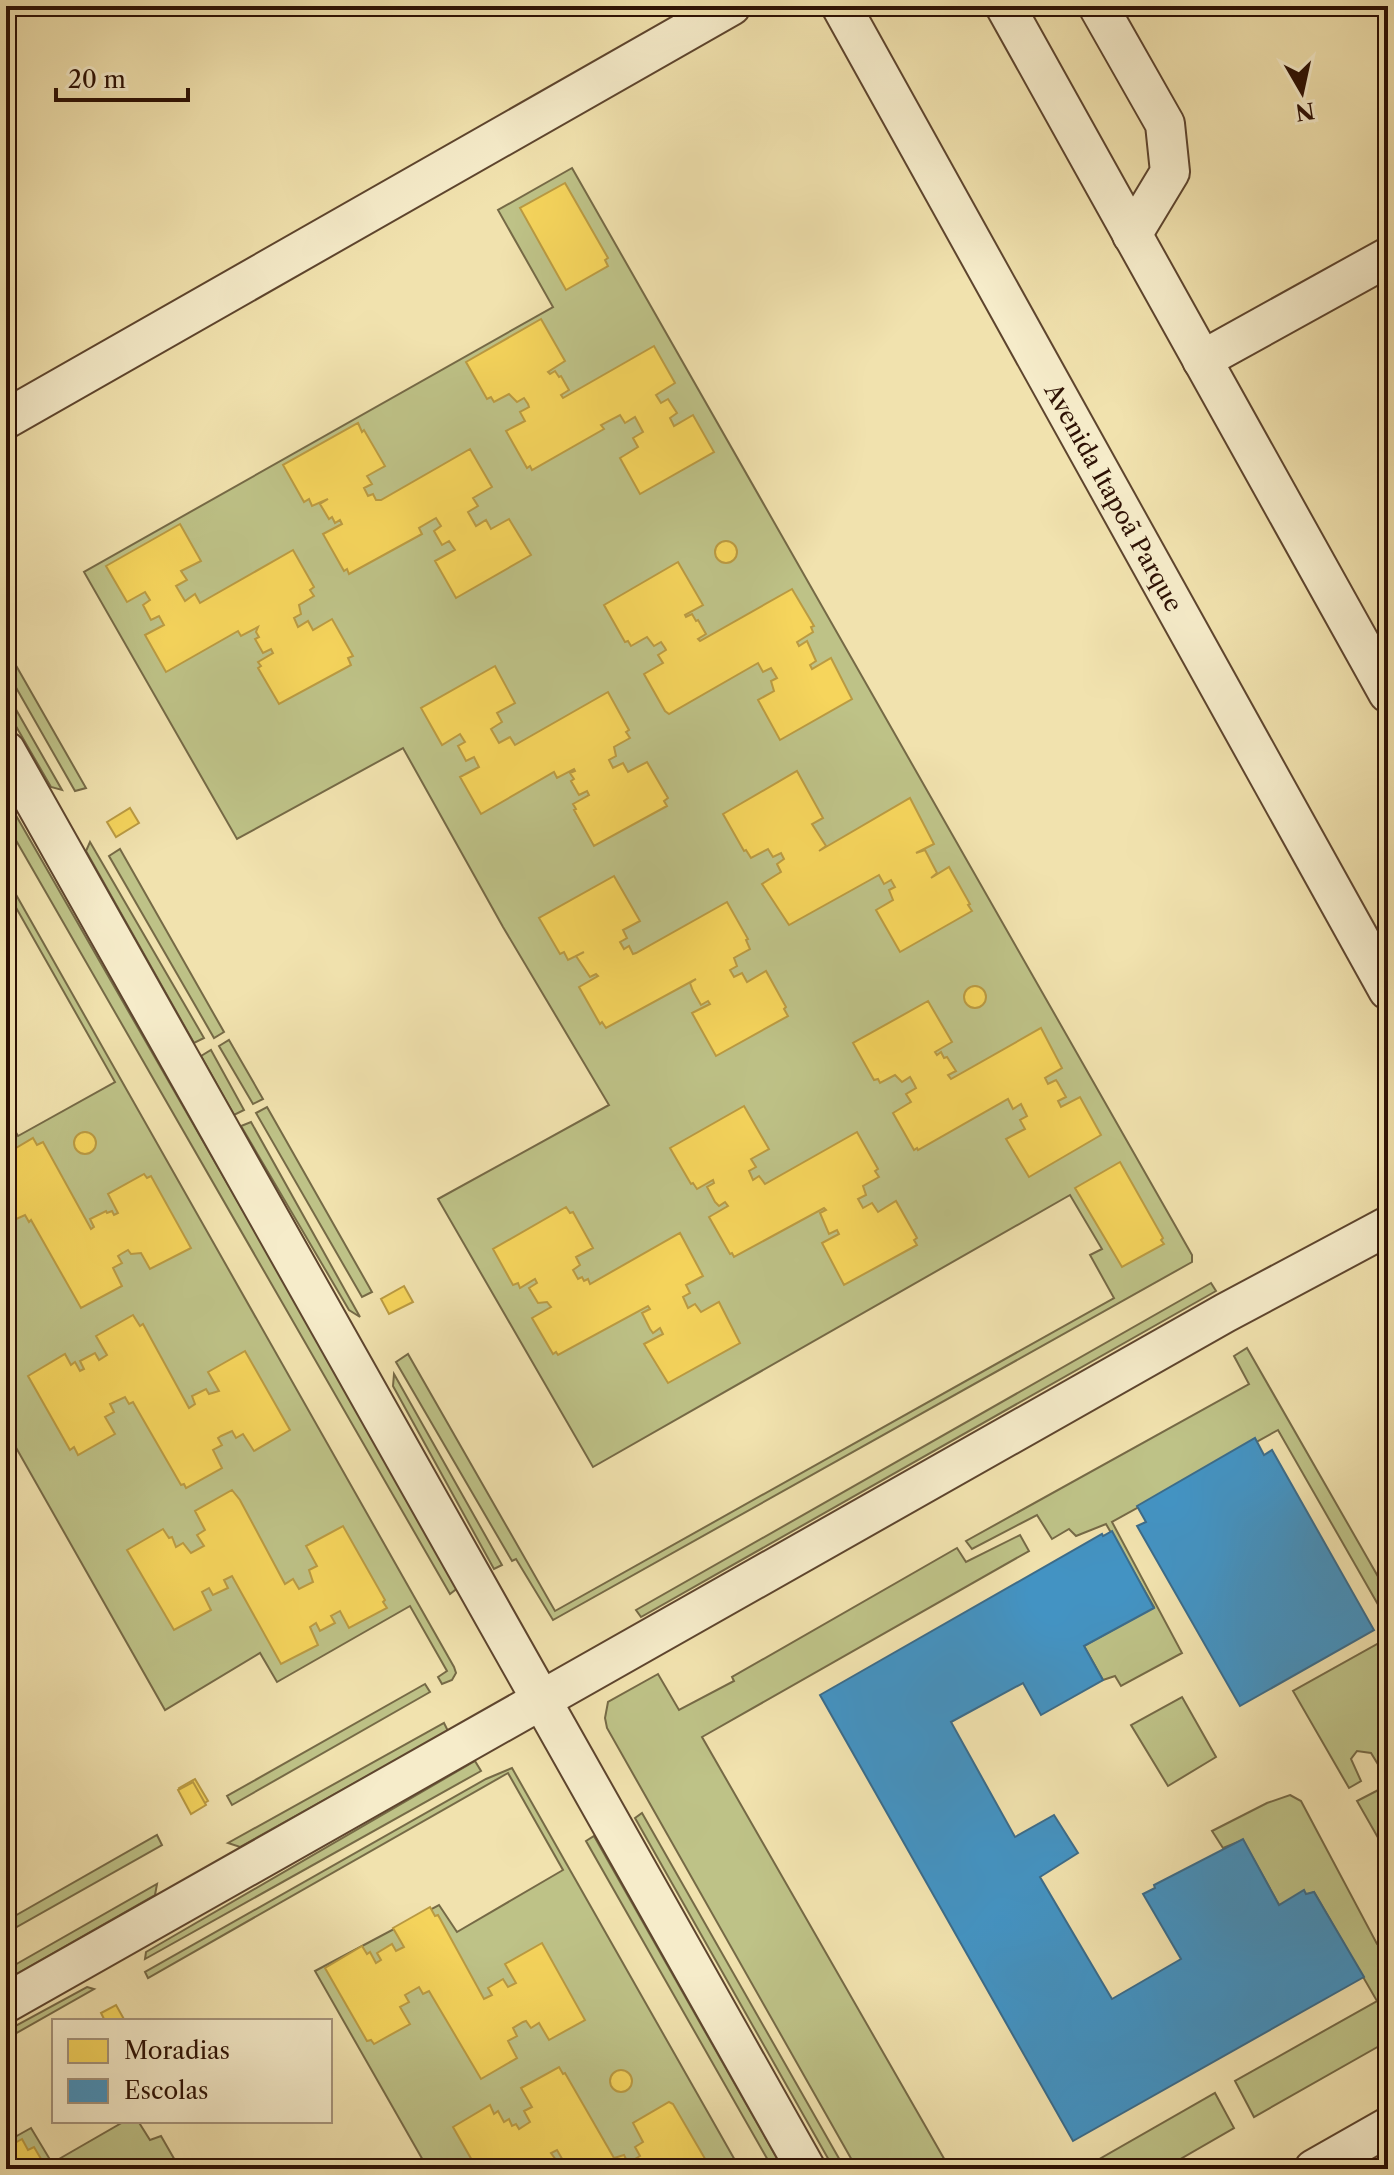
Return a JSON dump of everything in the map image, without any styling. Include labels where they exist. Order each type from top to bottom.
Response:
[{"type":"street","points":[[6,419],[731,6]]},
{"type":"street","name":"Avenida Itapoã Parque","points":[[841,6],[1388,990]]},
{"type":"street","points":[[1005,6],[1388,693]]},
{"type":"street","points":[[1098,6],[1165,124],[1170,172],[1132,235]]},
{"type":"street","points":[[1202,360],[1388,257]]},
{"type":"street","points":[[6,751],[806,2169]]},
{"type":"street","points":[[6,2003],[1225,1313],[1388,1226]]},
{"type":"street","points":[[1314,2169],[1388,2127]]},
{"type":"green space","points":[[572,168],[1192,1255],[1192,1262],[553,1620],[516,1559],[512,1561],[396,1362],[408,1354],[555,1611],[1114,1298],[1090,1255],[1102,1249],[1070,1195],[593,1467],[438,1199],[609,1105],[503,927],[403,748],[237,839],[84,572],[553,307],[498,210]]},
{"type":"green space","points":[[6,648],[86,788],[75,791],[6,670]]},
{"type":"green space","points":[[6,692],[62,790],[51,787],[6,709]]},
{"type":"green space","points":[[6,798],[459,1587],[450,1594],[6,823]]},
{"type":"green space","points":[[90,842],[204,1038],[194,1043],[86,851]]},
{"type":"green space","points":[[120,849],[224,1032],[214,1038],[109,856]]},
{"type":"green space","points":[[6,877],[454,1667],[456,1673],[452,1680],[442,1684],[438,1677],[447,1671],[410,1606],[277,1682],[260,1653],[165,1710],[6,1430],[6,1115],[18,1136],[115,1082],[6,890]]},
{"type":"green space","points":[[229,1040],[263,1099],[253,1104],[219,1046]]},
{"type":"green space","points":[[211,1050],[244,1110],[234,1115],[201,1056]]},
{"type":"green space","points":[[267,1107],[372,1292],[362,1297],[256,1113]]},
{"type":"green space","points":[[251,1122],[360,1317],[349,1310],[241,1126]]},
{"type":"green space","points":[[1211,1283],[1216,1291],[641,1617],[636,1610]]},
{"type":"green space","points":[[1247,1348],[1388,1594],[1388,1622],[1278,1430],[1112,1522],[1182,1653],[1121,1686],[1115,1676],[1103,1680],[1084,1646],[1154,1607],[1106,1524],[1076,1536],[1069,1529],[1052,1539],[1037,1515],[972,1549],[966,1541],[1249,1384],[1234,1356]]},
{"type":"green space","points":[[394,1374],[502,1565],[494,1569],[393,1386]]},
{"type":"green space","points":[[1020,1535],[1029,1551],[702,1737],[950,2169],[857,2169],[607,1728],[608,1702],[658,1674],[679,1710],[734,1681],[732,1677],[957,1548],[966,1562]]},
{"type":"green space","points":[[1388,1638],[1388,1768],[1382,1771],[1371,1753],[1357,1751],[1351,1759],[1361,1781],[1349,1788],[1293,1691]]},
{"type":"green space","points":[[425,1684],[430,1692],[232,1805],[227,1796]]},
{"type":"green space","points":[[1182,1697],[1216,1757],[1168,1786],[1131,1725]]},
{"type":"green space","points":[[444,1723],[448,1731],[240,1847],[228,1843]]},
{"type":"green space","points":[[475,1761],[481,1771],[145,1959],[146,1952]]},
{"type":"green space","points":[[512,1768],[740,2169],[428,2169],[315,1971],[439,1905],[457,1932],[563,1870],[508,1773],[148,1978],[145,1972],[486,1779]]},
{"type":"green space","points":[[1388,1785],[1388,1833],[1381,1843],[1357,1801]]},
{"type":"green space","points":[[1290,1795],[1301,1801],[1377,1944],[1388,1954],[1388,2041],[1254,2117],[1235,2081],[1377,2001],[1314,1892],[1279,1905],[1243,1840],[1223,1848],[1212,1831]]},
{"type":"green space","points":[[642,1813],[845,2169],[834,2169],[635,1818]]},
{"type":"green space","points":[[157,1835],[162,1845],[6,1933],[6,1921]]},
{"type":"green space","points":[[594,1836],[783,2169],[773,2169],[586,1841]]},
{"type":"green space","points":[[157,1884],[155,1895],[6,1980],[6,1970]]},
{"type":"green space","points":[[87,1987],[94,1989],[6,2039],[6,2031]]},
{"type":"green space","points":[[1215,2093],[1234,2128],[1163,2169],[1082,2169]]},
{"type":"green space","points":[[122,2123],[139,2123],[150,2140],[161,2136],[180,2169],[6,2169],[6,2142],[31,2128],[52,2163]]},
{"type":"building: Moradias","points":[[565,183],[608,258],[605,260],[608,266],[566,290],[520,208]]},
{"type":"building: Moradias","points":[[541,319],[565,361],[548,372],[555,371],[561,376],[569,390],[561,395],[563,398],[654,346],[675,383],[656,395],[661,403],[668,399],[677,413],[670,418],[674,426],[693,415],[714,452],[640,494],[620,458],[638,447],[633,438],[643,432],[635,417],[625,423],[620,415],[601,425],[604,429],[532,470],[530,466],[527,468],[506,431],[525,421],[520,412],[529,407],[528,404],[524,398],[517,402],[509,394],[494,402],[491,397],[487,399],[466,362]]},
{"type":"building: Moradias","points":[[358,423],[385,466],[367,476],[372,484],[364,488],[368,496],[373,494],[376,500],[381,500],[470,449],[492,487],[473,498],[478,506],[468,512],[476,526],[486,520],[491,529],[509,519],[531,555],[456,598],[435,561],[455,550],[449,541],[442,545],[434,531],[441,526],[436,518],[419,528],[422,534],[349,574],[347,569],[344,571],[323,534],[342,524],[340,520],[335,523],[332,517],[329,519],[320,504],[328,499],[312,506],[309,499],[304,502],[283,465]]},
{"type":"building: Moradias","points":[[180,524],[201,561],[181,571],[187,580],[176,586],[185,601],[195,594],[200,603],[293,550],[314,587],[310,590],[314,596],[299,605],[301,614],[294,618],[298,627],[308,621],[313,630],[332,619],[353,656],[348,658],[351,665],[279,704],[258,668],[261,666],[258,662],[273,653],[271,649],[263,653],[255,639],[259,637],[256,632],[258,627],[241,636],[238,631],[166,672],[145,635],[164,625],[159,616],[151,620],[143,605],[150,600],[145,592],[127,602],[106,566]]},
{"type":"building: Moradias","points":[[726,541],[734,544],[737,552],[734,560],[726,563],[718,560],[715,552],[718,544]]},
{"type":"building: Moradias","points":[[678,562],[703,605],[685,615],[692,614],[698,620],[706,634],[698,639],[700,641],[792,589],[814,626],[811,627],[813,632],[797,642],[799,646],[807,641],[816,661],[810,665],[812,669],[831,658],[852,699],[780,740],[758,700],[774,691],[771,681],[777,678],[771,668],[763,672],[758,663],[669,714],[665,711],[644,674],[663,663],[658,655],[665,648],[661,642],[654,646],[647,637],[631,646],[628,641],[625,642],[604,605]]},
{"type":"building: Moradias","points":[[495,666],[515,703],[497,713],[502,722],[491,729],[499,743],[510,737],[515,745],[608,692],[629,730],[626,732],[630,738],[614,747],[616,756],[609,760],[613,768],[623,763],[628,772],[647,762],[668,798],[664,801],[667,806],[594,846],[574,810],[573,804],[589,795],[587,791],[579,795],[571,781],[574,779],[570,773],[574,769],[557,778],[554,772],[481,814],[460,777],[479,767],[474,757],[466,761],[458,746],[465,742],[460,734],[442,745],[421,708]]},
{"type":"building: Moradias","points":[[797,771],[823,818],[812,824],[826,846],[819,851],[910,798],[934,844],[916,853],[925,850],[937,873],[931,878],[949,867],[972,911],[900,952],[876,910],[893,900],[889,890],[895,887],[891,880],[884,884],[879,875],[789,925],[762,884],[781,872],[777,864],[784,859],[781,853],[773,857],[768,849],[751,858],[723,814]]},
{"type":"building: Moradias","points":[[130,808],[139,823],[116,837],[107,822]]},
{"type":"building: Moradias","points":[[614,876],[640,921],[623,930],[627,938],[620,942],[624,949],[629,946],[633,954],[727,902],[748,939],[750,949],[734,958],[737,966],[730,970],[734,977],[742,973],[747,982],[766,971],[788,1016],[716,1056],[692,1013],[710,1004],[708,1001],[701,1005],[693,991],[690,983],[696,979],[606,1028],[602,1022],[600,1024],[579,987],[598,976],[590,977],[576,956],[568,960],[564,952],[560,954],[539,918]]},
{"type":"building: Moradias","points":[[975,986],[983,989],[986,997],[983,1005],[975,1008],[967,1005],[964,997],[967,989]]},
{"type":"building: Moradias","points":[[928,1001],[952,1042],[935,1052],[947,1057],[956,1071],[948,1075],[951,1079],[1041,1028],[1062,1068],[1045,1078],[1048,1084],[1056,1080],[1066,1097],[1058,1101],[1061,1107],[1080,1097],[1101,1135],[1029,1177],[1006,1139],[1025,1129],[1020,1120],[1027,1116],[1021,1104],[1013,1109],[1008,1099],[914,1150],[893,1113],[911,1102],[906,1094],[916,1088],[914,1084],[910,1077],[902,1082],[895,1075],[880,1083],[878,1079],[874,1080],[853,1043]]},
{"type":"building: Moradias","points":[[744,1106],[769,1149],[751,1159],[756,1167],[749,1171],[753,1180],[759,1176],[765,1184],[857,1132],[878,1169],[875,1171],[879,1177],[863,1186],[866,1195],[858,1199],[863,1208],[872,1203],[878,1212],[896,1201],[917,1238],[914,1240],[917,1245],[844,1285],[822,1243],[839,1234],[837,1230],[829,1234],[820,1213],[826,1210],[824,1208],[734,1257],[730,1254],[709,1217],[728,1206],[725,1202],[719,1206],[715,1202],[707,1187],[714,1183],[713,1180],[697,1189],[691,1184],[670,1148]]},
{"type":"building: Moradias","points":[[85,1132],[93,1135],[96,1143],[93,1151],[85,1154],[77,1151],[74,1143],[77,1135]]},
{"type":"building: Moradias","points":[[33,1138],[37,1145],[43,1142],[91,1229],[94,1227],[90,1219],[106,1211],[112,1211],[114,1215],[118,1213],[108,1194],[144,1174],[147,1178],[151,1176],[191,1248],[150,1269],[141,1253],[131,1254],[128,1250],[118,1256],[122,1263],[113,1268],[122,1286],[81,1308],[31,1220],[29,1222],[25,1215],[14,1220],[11,1222],[15,1230],[6,1235],[6,1154]]},
{"type":"building: Moradias","points":[[1120,1162],[1164,1244],[1122,1267],[1075,1188]]},
{"type":"building: Moradias","points":[[566,1207],[570,1213],[573,1212],[593,1248],[576,1257],[580,1265],[573,1270],[578,1279],[588,1279],[590,1284],[680,1233],[703,1276],[686,1285],[690,1293],[683,1297],[688,1308],[695,1304],[701,1312],[719,1302],[740,1343],[668,1383],[644,1344],[663,1334],[660,1328],[653,1333],[650,1329],[642,1313],[650,1309],[648,1306],[558,1355],[556,1352],[553,1354],[532,1318],[551,1307],[547,1302],[538,1303],[529,1288],[537,1283],[535,1279],[520,1288],[518,1283],[513,1285],[493,1249]]},
{"type":"building: Moradias","points":[[404,1286],[413,1302],[389,1314],[381,1299]]},
{"type":"building: Moradias","points":[[133,1315],[140,1326],[143,1324],[189,1408],[195,1404],[192,1396],[206,1389],[209,1394],[219,1391],[208,1372],[245,1351],[290,1430],[254,1451],[243,1434],[236,1438],[232,1431],[221,1436],[218,1438],[222,1445],[213,1450],[222,1468],[186,1488],[184,1484],[181,1485],[133,1402],[129,1404],[125,1397],[110,1404],[114,1412],[105,1417],[115,1434],[78,1455],[74,1447],[70,1450],[28,1376],[65,1354],[71,1365],[75,1362],[80,1371],[84,1369],[80,1361],[95,1353],[99,1360],[107,1355],[96,1336]]},
{"type":"building: Moradias","points":[[232,1490],[285,1584],[293,1579],[299,1589],[313,1582],[309,1570],[317,1566],[306,1546],[343,1526],[387,1608],[349,1628],[340,1611],[331,1616],[335,1623],[320,1631],[316,1623],[310,1627],[318,1645],[281,1664],[232,1576],[224,1580],[228,1588],[213,1595],[209,1588],[202,1592],[211,1610],[174,1630],[127,1550],[163,1529],[169,1538],[172,1537],[176,1547],[183,1543],[191,1553],[204,1546],[197,1535],[205,1530],[195,1511]]},
{"type":"building: Moradias","points":[[195,1779],[208,1801],[192,1810],[179,1788]]},
{"type":"building: Moradias","points":[[193,1782],[206,1805],[191,1814],[178,1790]]},
{"type":"building: Moradias","points":[[430,1907],[435,1916],[438,1915],[484,1999],[492,1995],[488,1988],[503,1979],[508,1987],[516,1983],[505,1964],[542,1943],[585,2020],[549,2040],[539,2023],[531,2028],[526,2021],[523,2022],[513,2028],[517,2036],[508,2041],[517,2058],[481,2079],[429,1991],[423,1994],[419,1987],[405,1995],[409,2002],[400,2007],[410,2024],[374,2044],[371,2040],[367,2041],[325,1968],[362,1946],[376,1963],[381,1960],[377,1953],[392,1944],[396,1951],[404,1947],[393,1928]]},
{"type":"building: Moradias","points":[[116,2005],[124,2019],[104,2019],[101,2013]]},
{"type":"building: Moradias","points":[[559,2067],[614,2158],[624,2155],[628,2163],[640,2156],[635,2147],[643,2142],[633,2123],[669,2102],[711,2169],[568,2169],[557,2150],[551,2153],[556,2160],[542,2168],[538,2161],[529,2166],[531,2169],[477,2169],[453,2127],[490,2105],[494,2114],[498,2111],[504,2122],[509,2119],[512,2126],[516,2124],[519,2129],[530,2122],[524,2111],[532,2107],[521,2088]]},
{"type":"building: Moradias","points":[[621,2070],[629,2073],[632,2081],[629,2089],[621,2092],[613,2089],[610,2081],[613,2073]]},
{"type":"building: Moradias","points":[[22,2139],[28,2150],[34,2147],[47,2169],[6,2169],[6,2148]]},
{"type":"building: Escolas","points":[[1255,1438],[1264,1455],[1272,1450],[1374,1630],[1240,1706],[1137,1526],[1146,1522],[1137,1506]]},
{"type":"building: Escolas","points":[[1112,1531],[1154,1608],[1084,1646],[1103,1680],[1041,1715],[1023,1683],[951,1722],[1015,1837],[1054,1815],[1078,1853],[1040,1877],[1112,1999],[1181,1959],[1143,1894],[1155,1888],[1154,1885],[1243,1839],[1279,1905],[1304,1890],[1306,1894],[1314,1892],[1364,1977],[1073,2141],[820,1695]]}]
